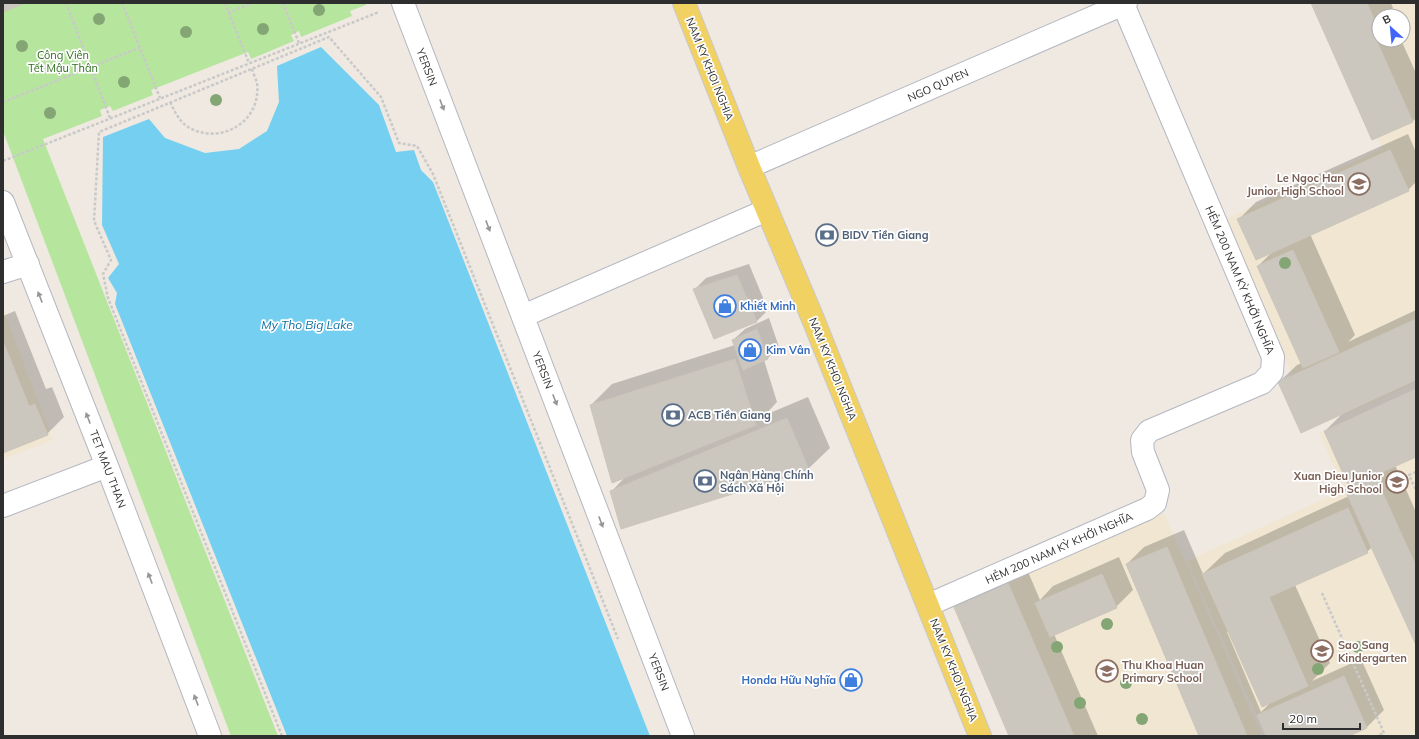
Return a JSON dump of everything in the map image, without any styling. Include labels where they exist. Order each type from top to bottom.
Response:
[{"type":"main road","name":"NAM KY KHOI NGHIA","points":[[684,3],[980,736]]},
{"type":"street","name":"YERSIN","points":[[403,3],[683,736]]},
{"type":"street","name":"NGO QUYEN","points":[[749,167],[1125,4]]},
{"type":"street","name":"HẺM 200 NAM KỲ KHỞI NGHĨA","points":[[928,605],[1147,509],[1154,503],[1158,490],[1143,452],[1142,440],[1149,431],[1262,383],[1272,372],[1273,357],[1125,4]]},
{"type":"street","name":"TET MAU THAN","points":[[3,202],[107,466],[210,736]]},
{"type":"street","points":[[523,316],[767,210]]},
{"type":"street","points":[[3,272],[28,264]]},
{"type":"street","points":[[3,506],[107,466]]},
{"type":"path","points":[[66,3],[110,118]]},
{"type":"path","points":[[122,3],[160,98]]},
{"type":"path","points":[[224,3],[249,63]]},
{"type":"path","points":[[228,13],[252,3]]},
{"type":"path","points":[[283,3],[299,43]]},
{"type":"path","points":[[3,161],[379,12]]},
{"type":"path","points":[[282,736],[108,298],[103,274],[111,260],[94,220],[99,132],[329,37],[382,97],[399,143],[417,146],[433,174],[618,640]]},
{"type":"path","points":[[3,102],[140,48]]},
{"type":"path","points":[[170,102],[177,116],[187,126],[200,133],[215,134],[230,131],[242,123],[251,112],[254,104],[257,83],[252,69]]},
{"type":"path","points":[[1416,472],[1409,476],[1416,490]]},
{"type":"path","points":[[1322,593],[1384,733],[1377,736]]},
{"type":"shaded area","name":"Le Ngoc Han Junior High School","points":[[1317,3],[1416,3],[1416,382],[1316,427],[1223,220],[1382,149]]},
{"type":"shaded area","points":[[3,309],[53,440],[3,459]]},
{"type":"shaded area","name":"Sao Sang Kindergarten","points":[[1416,390],[1416,734],[1412,736],[1266,736],[1187,561],[1344,490],[1319,433]]},
{"type":"shaded area","name":"Thu Khoa Huan Primary School","points":[[1164,513],[1262,736],[1009,736],[952,606]]},
{"type":"green space","name":"Công Viên Tết Mậu Thân","points":[[3,3],[365,3],[366,5],[350,11],[352,16],[301,37],[299,31],[291,35],[294,41],[251,59],[248,52],[151,90],[153,95],[113,111],[110,106],[100,110],[102,116],[43,139],[278,736],[231,736],[3,131]]},
{"type":"water","name":"My Tho Big Lake","points":[[321,47],[379,105],[396,152],[414,150],[421,170],[433,182],[650,736],[287,736],[115,304],[117,293],[108,278],[119,264],[102,225],[103,137],[149,119],[165,138],[205,153],[239,149],[267,131],[279,102],[277,66]]},
{"type":"building","points":[[3,3],[25,3],[3,12]]},
{"type":"building","points":[[1311,3],[1367,3],[1371,12],[1371,48],[1380,48],[1413,122],[1372,140]]},
{"type":"building","points":[[1390,150],[1409,191],[1256,260],[1237,219]]},
{"type":"building","points":[[1293,250],[1339,352],[1303,368],[1257,266]]},
{"type":"building","name":"Khiết Minh","points":[[737,275],[757,322],[714,339],[693,289]]},
{"type":"building","points":[[1416,319],[1416,380],[1301,433],[1278,382]]},
{"type":"building","name":"Kim Vân","points":[[757,329],[768,359],[743,370],[732,340]]},
{"type":"building","points":[[3,341],[29,406],[35,404],[48,435],[3,453]]},
{"type":"building","name":"ACB Tiền Giang","points":[[735,359],[756,425],[612,483],[590,405]]},
{"type":"building","name":"Xuan Dieu Junior High School","points":[[1416,389],[1416,457],[1349,487],[1324,431]]},
{"type":"building","name":"Ngân Hàng Chính Sách Xã Hội","points":[[787,418],[809,470],[621,529],[610,491]]},
{"type":"building","points":[[1375,476],[1416,566],[1416,645],[1345,490]]},
{"type":"building","points":[[1348,508],[1368,553],[1269,597],[1308,686],[1262,707],[1202,574]]},
{"type":"building","points":[[1167,547],[1247,736],[1199,736],[1126,564]]},
{"type":"building","points":[[1102,574],[1117,608],[1050,637],[1035,603]]},
{"type":"building","points":[[1008,583],[1074,736],[1009,736],[954,607]]},
{"type":"building","points":[[1344,676],[1367,728],[1349,736],[1266,736],[1257,715]]},
{"type":"place","name":"Le Ngoc Han Junior High School","points":[[1359,184]]},
{"type":"place","name":"BIDV Tiền Giang","points":[[827,235]]},
{"type":"place","name":"Khiết Minh","points":[[725,306]]},
{"type":"place","name":"Kim Vân","points":[[750,350]]},
{"type":"place","name":"ACB Tiền Giang","points":[[673,415]]},
{"type":"place","name":"Ngân Hàng Chính Sách Xã Hội","points":[[705,481]]},
{"type":"place","name":"Xuan Dieu Junior High School","points":[[1397,482]]},
{"type":"place","name":"Sao Sang Kindergarten","points":[[1322,651]]},
{"type":"place","name":"Thu Khoa Huan Primary School","points":[[1107,671]]},
{"type":"place","name":"Honda Hữu Nghĩa","points":[[851,680]]}]
